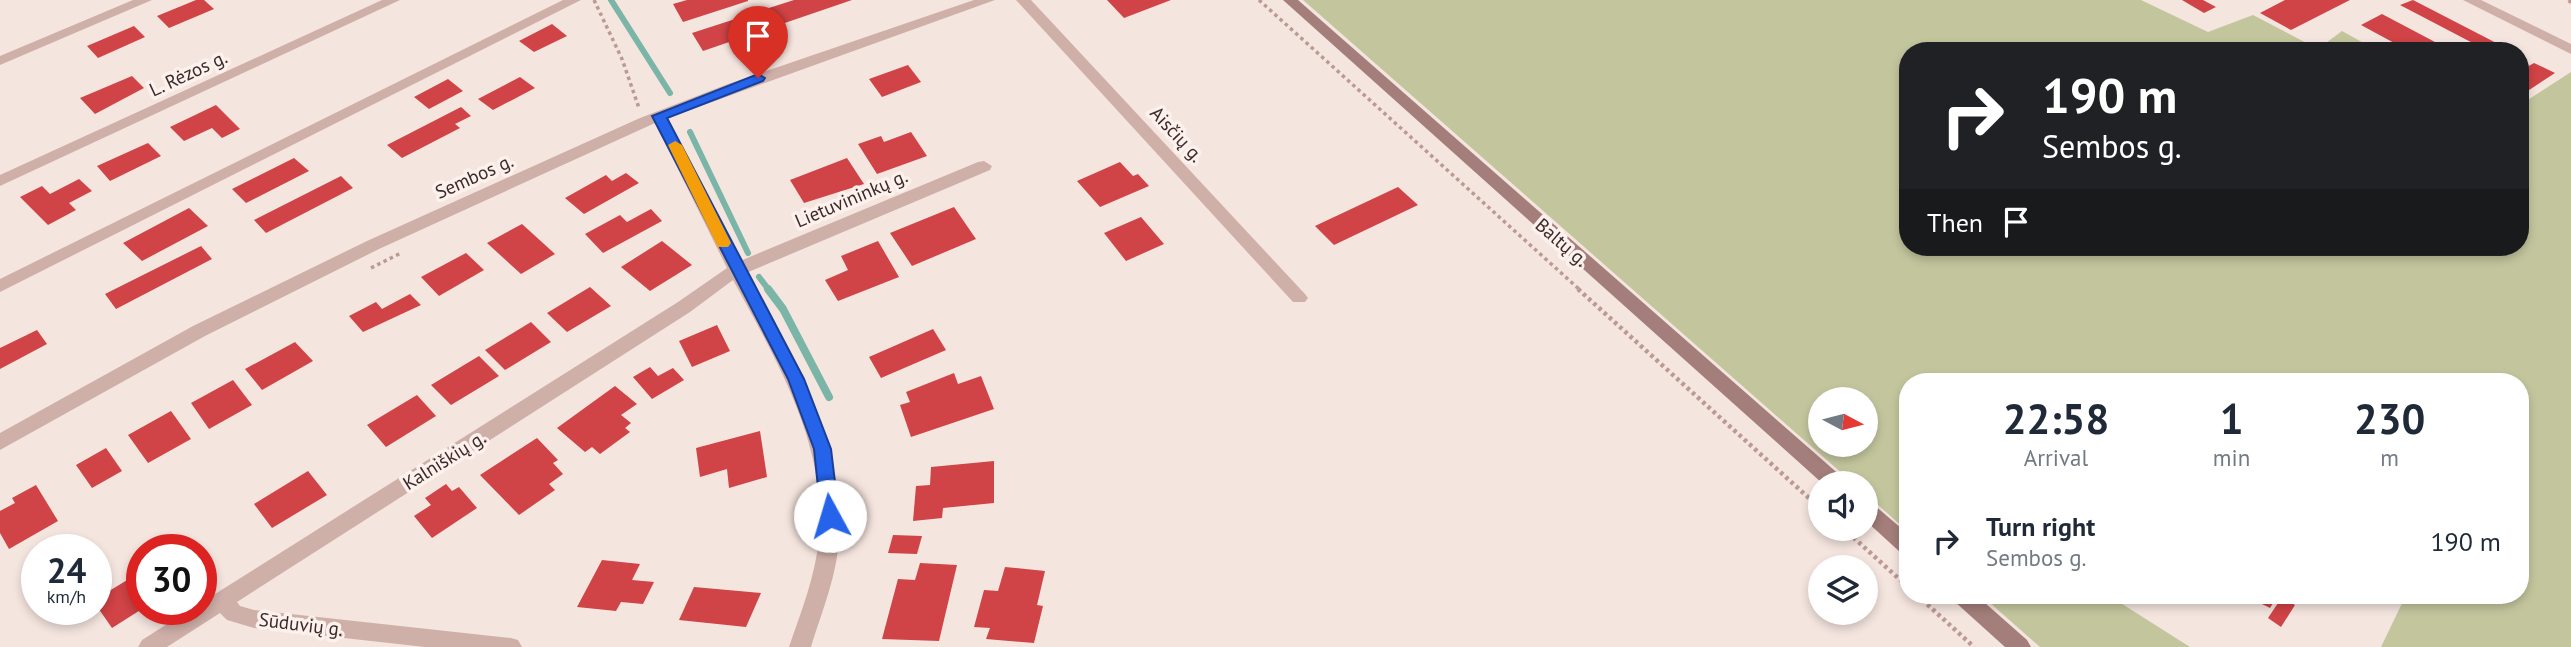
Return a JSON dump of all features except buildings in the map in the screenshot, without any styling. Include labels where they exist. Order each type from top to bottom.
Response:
[{"type":"main road","name":"Baltų g.","points":[[1290,0],[1821,471]]},
{"type":"main road","points":[[1878,521],[1899,539]]},
{"type":"main road","points":[[1971,604],[2020,647]]},
{"type":"street","points":[[0,61],[145,0]]},
{"type":"street","name":"L. Rėzos g.","points":[[0,181],[393,0]]},
{"type":"street","points":[[0,286],[574,0]]},
{"type":"street","name":"Sembos g.","points":[[0,442],[199,331],[273,294],[373,245],[652,119],[733,87],[988,0]]},
{"type":"street","name":"Aisčių g.","points":[[1023,0],[1299,298]]},
{"type":"street","points":[[2470,0],[2571,50]]},
{"type":"street","points":[[652,119],[796,379],[822,449],[830,516],[822,579],[800,647]]},
{"type":"street","name":"Lietuvininkų g.","points":[[736,270],[984,166]]},
{"type":"street","name":"Kalniškių g.","points":[[149,647],[684,307],[736,270]]},
{"type":"street","name":"Sūduvių g.","points":[[222,600],[234,614],[254,619],[511,647]]},
{"type":"path","points":[[594,0],[652,119]]},
{"type":"path","points":[[1259,0],[1808,497]]},
{"type":"path","points":[[362,272],[411,249]]},
{"type":"path","points":[[1857,541],[1899,579]]},
{"type":"path","points":[[1927,604],[1974,647]]},
{"type":"green space","points":[[1303,0],[2141,0],[2208,32],[2253,15],[2305,42],[1899,42],[1899,256],[2529,256],[2529,99],[2571,72],[2571,647],[2381,647],[2402,604],[2529,604],[2529,373],[1899,373],[1899,524],[1878,505],[1878,471],[1839,471],[1823,457],[1878,457],[1878,387],[1808,387],[1808,443]]},
{"type":"green space","points":[[2342,31],[2362,42],[2327,42]]},
{"type":"green space","points":[[1991,604],[2122,604],[2190,647],[2040,647]]},
{"type":"waterway","points":[[611,0],[670,93]]},
{"type":"waterway","points":[[690,132],[748,253]]},
{"type":"waterway","points":[[759,277],[769,290]]},
{"type":"waterway","points":[[768,289],[783,309],[829,397]]},
{"type":"slow traffic","points":[[675,145],[723,243]]},
{"type":"route","points":[[758,78],[659,116],[736,270],[796,379],[822,449],[830,516]]}]
